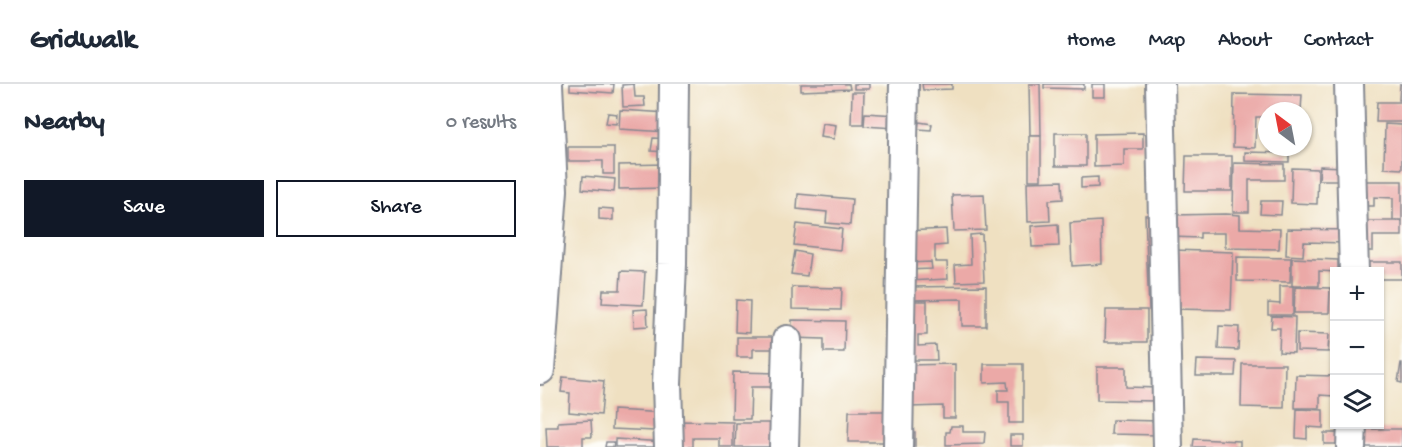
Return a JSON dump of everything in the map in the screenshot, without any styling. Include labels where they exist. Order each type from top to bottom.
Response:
[{"type":"street","points":[[540,370],[553,190],[548,84]]},
{"type":"street","points":[[669,447],[667,384],[672,264],[674,84]]},
{"type":"street","points":[[898,447],[904,84]]},
{"type":"street","points":[[1161,84],[1168,447]]},
{"type":"street","points":[[1349,84],[1354,267]]},
{"type":"street","points":[[784,447],[787,340]]},
{"type":"street","points":[[1351,447],[1352,429]]},
{"type":"building","points":[[570,84],[614,84],[613,93],[570,90]]},
{"type":"building","points":[[634,84],[635,97],[644,97],[645,106],[623,107],[622,85]]},
{"type":"building","points":[[801,84],[849,84],[850,89],[801,91]]},
{"type":"building","points":[[854,84],[869,84],[869,89],[854,89]]},
{"type":"building","points":[[922,84],[952,84],[952,89],[923,90]]},
{"type":"building","points":[[1029,84],[1040,84],[1041,135],[1030,135]]},
{"type":"building","points":[[1044,84],[1084,84],[1084,89],[1044,88]]},
{"type":"building","points":[[1092,84],[1105,84],[1105,97],[1092,97]]},
{"type":"building","points":[[1400,84],[1402,84],[1402,100],[1399,100]]},
{"type":"building","points":[[852,92],[864,92],[863,124],[851,124]]},
{"type":"building","points":[[1234,94],[1302,95],[1302,102],[1258,102],[1255,148],[1233,147]]},
{"type":"building","points":[[1377,102],[1402,102],[1402,122],[1376,122]]},
{"type":"building","points":[[620,110],[668,113],[667,132],[619,129]]},
{"type":"building","points":[[608,113],[617,114],[616,124],[606,123]]},
{"type":"building","points":[[865,113],[896,115],[895,128],[864,126]]},
{"type":"building","points":[[919,122],[932,124],[931,130],[918,129]]},
{"type":"building","points":[[822,123],[836,125],[834,139],[820,137]]},
{"type":"building","points":[[1385,124],[1402,125],[1402,169],[1384,168]]},
{"type":"building","points":[[1055,133],[1086,133],[1086,166],[1055,166]]},
{"type":"building","points":[[1143,133],[1143,149],[1124,149],[1124,166],[1094,167],[1094,134]]},
{"type":"building","points":[[1029,136],[1041,136],[1041,180],[1029,180]]},
{"type":"building","points":[[653,138],[668,139],[666,152],[651,151]]},
{"type":"building","points":[[568,147],[614,147],[614,174],[603,174],[603,161],[568,161]]},
{"type":"building","points":[[1245,152],[1258,152],[1258,156],[1289,156],[1289,162],[1245,161]]},
{"type":"building","points":[[1186,156],[1232,156],[1232,191],[1185,191]]},
{"type":"building","points":[[1234,163],[1284,164],[1284,180],[1249,180],[1249,212],[1233,212]]},
{"type":"building","points":[[666,164],[666,188],[619,189],[619,165]]},
{"type":"building","points":[[1320,166],[1343,167],[1343,180],[1319,180]]},
{"type":"building","points":[[1292,168],[1318,169],[1317,204],[1291,203]]},
{"type":"building","points":[[583,176],[615,179],[614,192],[582,189]]},
{"type":"building","points":[[1098,177],[1098,187],[1081,188],[1081,178]]},
{"type":"building","points":[[1062,181],[1063,199],[1049,200],[1050,221],[1028,222],[1027,182]]},
{"type":"building","points":[[1359,181],[1402,181],[1402,220],[1393,220],[1393,198],[1374,197],[1374,206],[1359,206]]},
{"type":"building","points":[[798,194],[852,199],[850,225],[826,223],[827,212],[797,209]]},
{"type":"building","points":[[984,194],[986,230],[954,231],[952,195]]},
{"type":"building","points":[[1261,201],[1282,201],[1281,215],[1260,214]]},
{"type":"building","points":[[599,208],[613,209],[613,220],[599,219]]},
{"type":"building","points":[[1159,214],[1162,310],[1149,310],[1145,215]]},
{"type":"building","points":[[1173,215],[1240,215],[1240,228],[1280,229],[1279,249],[1225,248],[1225,233],[1200,233],[1200,238],[1172,237]]},
{"type":"building","points":[[1101,221],[1102,264],[1072,266],[1070,223]]},
{"type":"building","points":[[1358,221],[1402,221],[1402,236],[1373,236],[1373,251],[1358,251]]},
{"type":"building","points":[[797,224],[842,229],[840,250],[794,245]]},
{"type":"building","points":[[1058,224],[1059,246],[1032,247],[1031,226]]},
{"type":"building","points":[[946,229],[947,245],[935,246],[935,262],[947,262],[948,279],[907,281],[906,270],[932,269],[931,262],[907,263],[906,231]]},
{"type":"building","points":[[1287,229],[1348,230],[1348,243],[1304,242],[1303,256],[1286,255]]},
{"type":"building","points":[[982,234],[984,281],[956,282],[955,265],[971,264],[970,235]]},
{"type":"building","points":[[1173,250],[1233,252],[1231,310],[1171,309]]},
{"type":"building","points":[[795,251],[810,254],[807,276],[791,274]]},
{"type":"building","points":[[1237,257],[1291,258],[1290,282],[1237,281]]},
{"type":"building","points":[[1292,258],[1338,260],[1338,267],[1330,267],[1330,272],[1319,271],[1319,286],[1292,286]]},
{"type":"building","points":[[1360,262],[1402,262],[1402,279],[1384,279],[1384,267],[1360,267]]},
{"type":"building","points":[[621,271],[645,272],[643,305],[602,303],[603,290],[620,290]]},
{"type":"building","points":[[986,286],[986,326],[962,326],[962,299],[907,300],[907,287]]},
{"type":"building","points":[[1280,286],[1293,286],[1293,315],[1268,315],[1268,303],[1280,304]]},
{"type":"building","points":[[792,287],[842,288],[841,310],[792,309]]},
{"type":"building","points":[[1295,287],[1330,288],[1329,313],[1294,313]]},
{"type":"building","points":[[736,300],[750,301],[749,333],[735,332]]},
{"type":"building","points":[[904,301],[927,301],[927,335],[918,335],[918,346],[936,345],[937,360],[905,360]]},
{"type":"building","points":[[647,309],[648,326],[634,327],[633,310]]},
{"type":"building","points":[[1106,310],[1147,310],[1147,342],[1105,342]]},
{"type":"building","points":[[1272,316],[1295,317],[1294,353],[1279,352],[1280,328],[1271,328]]},
{"type":"building","points":[[792,320],[845,321],[844,352],[824,352],[824,339],[791,338]]},
{"type":"building","points":[[1219,326],[1239,327],[1238,350],[1218,349]]},
{"type":"building","points":[[1297,333],[1329,334],[1328,352],[1297,351]]},
{"type":"building","points":[[737,337],[775,337],[775,349],[753,349],[753,357],[737,357]]},
{"type":"building","points":[[1197,360],[1236,361],[1235,376],[1196,376]]},
{"type":"building","points":[[1402,363],[1402,383],[1398,382]]},
{"type":"building","points":[[955,364],[955,418],[943,418],[943,406],[908,407],[907,365]]},
{"type":"building","points":[[984,364],[1023,364],[1023,423],[1009,423],[1009,402],[998,402],[998,390],[1008,390],[1007,382],[984,383]]},
{"type":"building","points":[[1242,364],[1285,364],[1284,408],[1241,407]]},
{"type":"building","points":[[1097,367],[1126,367],[1126,387],[1159,388],[1158,401],[1097,400]]},
{"type":"building","points":[[733,372],[781,373],[781,387],[751,387],[750,419],[732,419]]},
{"type":"building","points":[[1296,375],[1330,376],[1330,396],[1320,395],[1320,408],[1295,408]]},
{"type":"building","points":[[563,377],[604,381],[601,415],[569,412],[570,393],[561,392]]},
{"type":"building","points":[[1297,409],[1323,410],[1323,428],[1307,427],[1307,439],[1296,438]]},
{"type":"building","points":[[613,410],[666,413],[655,431],[612,429]]},
{"type":"building","points":[[849,411],[889,411],[888,442],[848,442]]},
{"type":"building","points":[[591,420],[592,437],[583,437],[583,447],[547,447],[546,427],[558,427],[558,422]]},
{"type":"building","points":[[1112,420],[1161,421],[1160,435],[1111,434]]},
{"type":"building","points":[[678,421],[733,422],[733,447],[719,447],[719,438],[693,438],[693,447],[677,447]]},
{"type":"building","points":[[736,423],[775,423],[774,447],[735,447]]},
{"type":"building","points":[[951,426],[963,426],[963,432],[985,432],[984,444],[946,445],[946,432],[950,432]]},
{"type":"building","points":[[1358,429],[1402,429],[1402,447],[1357,447]]},
{"type":"building","points":[[904,432],[915,432],[915,447],[905,447]]},
{"type":"building","points":[[1324,433],[1343,433],[1343,444],[1324,444]]},
{"type":"building","points":[[1010,435],[1023,435],[1023,446],[1010,446]]},
{"type":"building","points":[[615,439],[666,442],[666,447],[615,447]]},
{"type":"building","points":[[1194,439],[1240,441],[1240,447],[1193,447]]},
{"type":"building","points":[[606,442],[614,442],[613,447],[605,447]]}]
